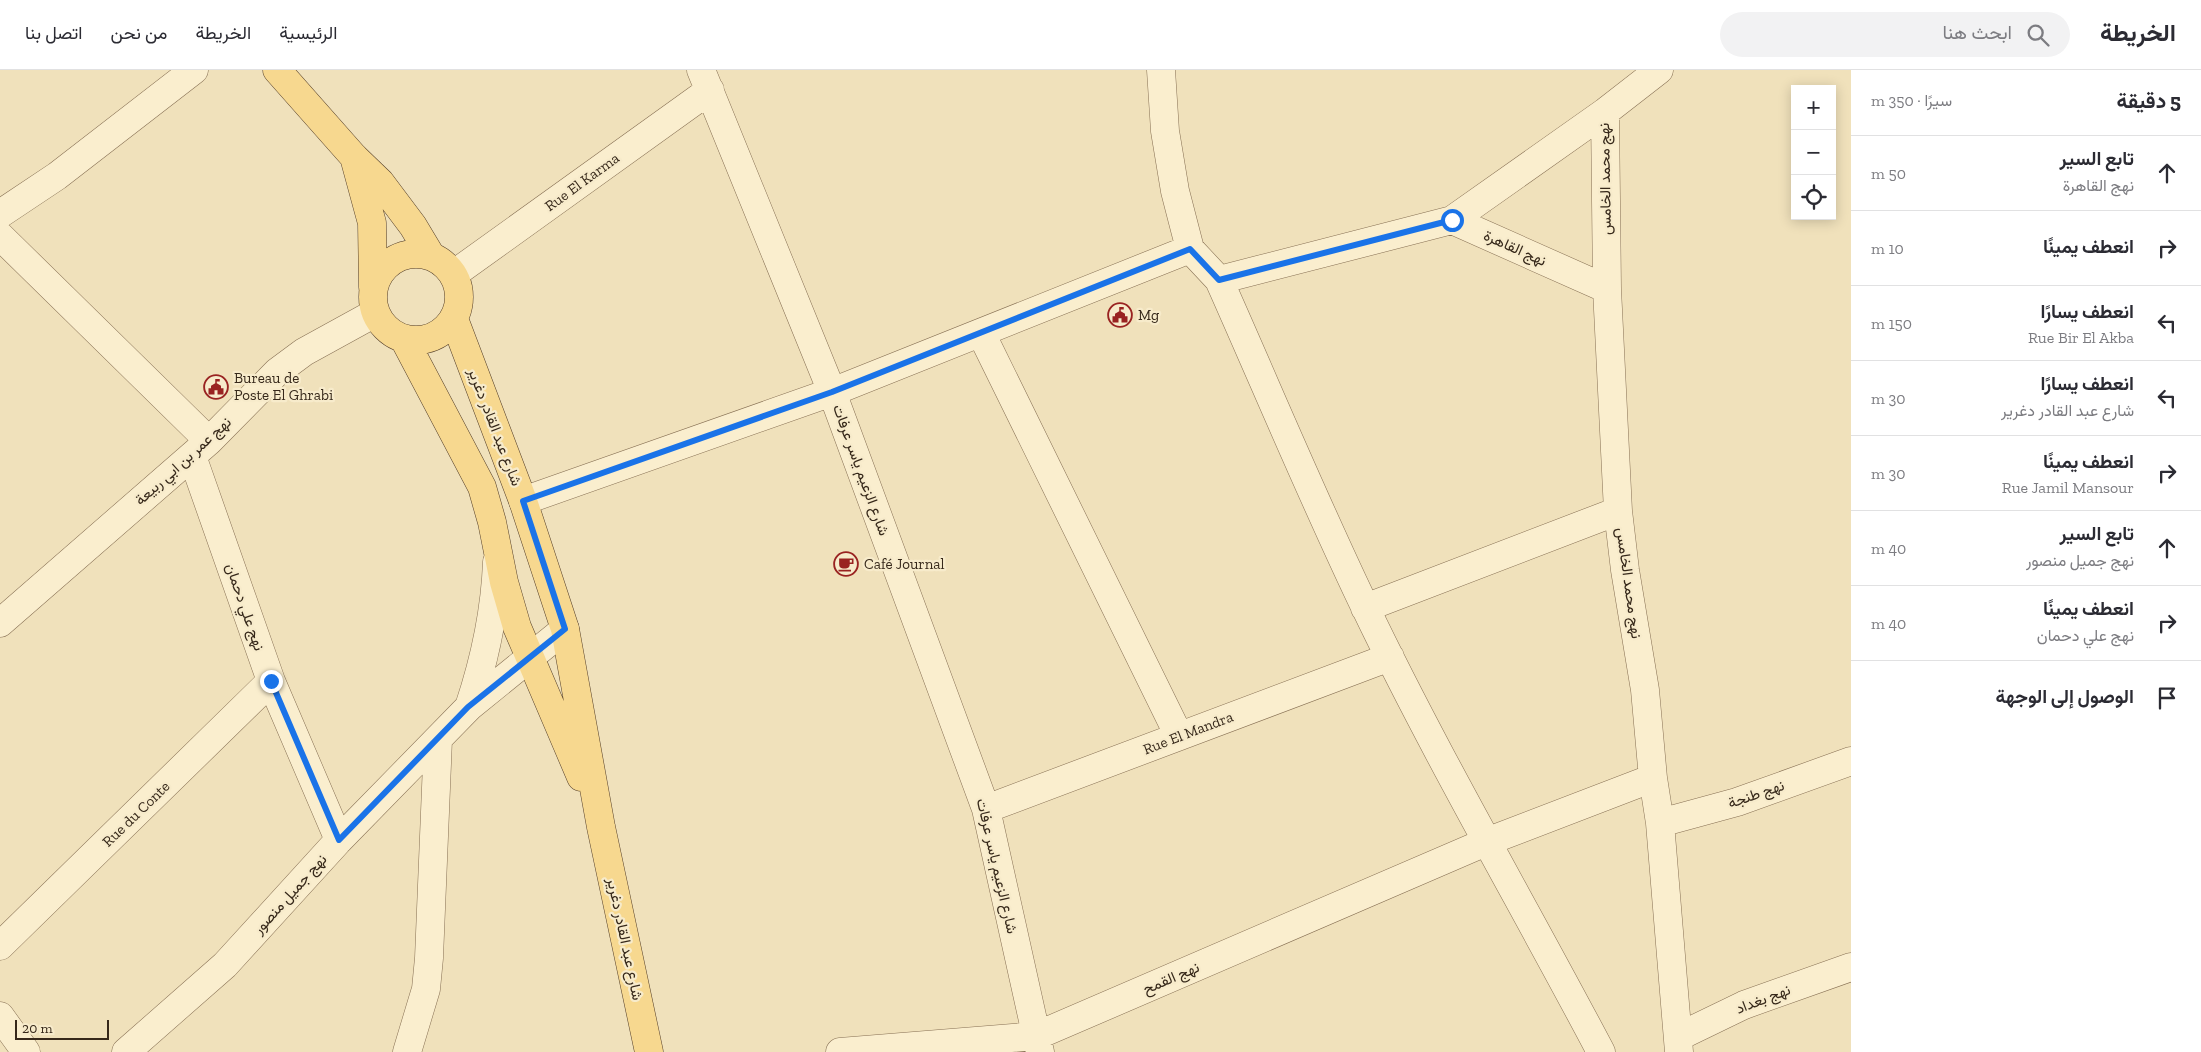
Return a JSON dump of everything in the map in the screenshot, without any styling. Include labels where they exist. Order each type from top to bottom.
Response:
[{"type":"main road","points":[[277,70],[354,158],[380,182],[413,226],[432,256]]},
{"type":"main road","points":[[354,158],[372,223],[374,300],[382,324],[392,334],[404,339],[423,340],[441,333],[454,319],[459,305],[459,289],[454,274],[444,263],[432,256],[413,254],[395,259],[382,271],[374,300]]},
{"type":"main road","name":"شارع عبد القادر دغرير","points":[[454,319],[523,501],[565,629],[602,827],[649,1052]]},
{"type":"main road","name":"شارع عبد القادر دغرير","points":[[404,339],[482,487],[517,627],[602,827]]},
{"type":"street","points":[[0,214],[57,176],[194,70]]},
{"type":"street","points":[[1161,70],[1165,131],[1175,191],[1190,249],[1219,280],[1365,608],[1486,842],[1540,937],[1601,1052]]},
{"type":"street","points":[[1219,280],[1452,220],[1605,112],[1659,70]]},
{"type":"street","name":"Rue El Karma","points":[[454,274],[705,80]]},
{"type":"street","name":"شارع الزعيم ياسر عرفات","points":[[705,80],[832,392],[986,808],[1038,1044]]},
{"type":"street","name":"نهج محمد الخامس","points":[[1605,112],[1607,289],[1618,511],[1625,570],[1645,690],[1653,778],[1660,823],[1679,1044]]},
{"type":"street","name":"نهج القاهرة","points":[[1452,220],[1607,289]]},
{"type":"street","name":"نهج علي دحمان","points":[[0,236],[200,448],[271,681],[339,840]]},
{"type":"street","points":[[523,501],[832,392],[1190,249]]},
{"type":"street","name":"نهج عمر بن ابي ربيعة","points":[[0,623],[200,448],[277,372],[374,300]]},
{"type":"street","points":[[981,333],[1180,736]]},
{"type":"street","points":[[1365,608],[1618,511]]},
{"type":"street","points":[[468,707],[481,671],[490,632],[496,594],[498,554]]},
{"type":"street","name":"نهج جميل منصور","points":[[126,1052],[224,965],[339,840],[468,707],[565,629]]},
{"type":"street","name":"Rue El Mandra","points":[[986,808],[1390,657]]},
{"type":"street","name":"Rue du Conte","points":[[0,946],[271,681]]},
{"type":"street","points":[[407,1052],[426,989],[429,958],[438,739]]},
{"type":"street","name":"نهج طنجة","points":[[1660,823],[1737,802],[1851,761]]},
{"type":"street","name":"نهج القمح","points":[[840,1052],[1038,1044],[1486,842],[1653,778]]},
{"type":"street","name":"نهج بغداد","points":[[1679,1044],[1744,1005],[1851,967]]},
{"type":"street","points":[[0,1016],[26,1052]]},
{"type":"place","name":"Mg","points":[[1120,315]]},
{"type":"place","name":"Bureau de Poste El Ghrabi","points":[[216,387]]},
{"type":"place","name":"Café Journal","points":[[846,564]]},
{"type":"route","points":[[271,681],[339,840],[468,707],[565,629],[523,501],[832,392],[1190,249],[1219,280],[1452,220]]}]
